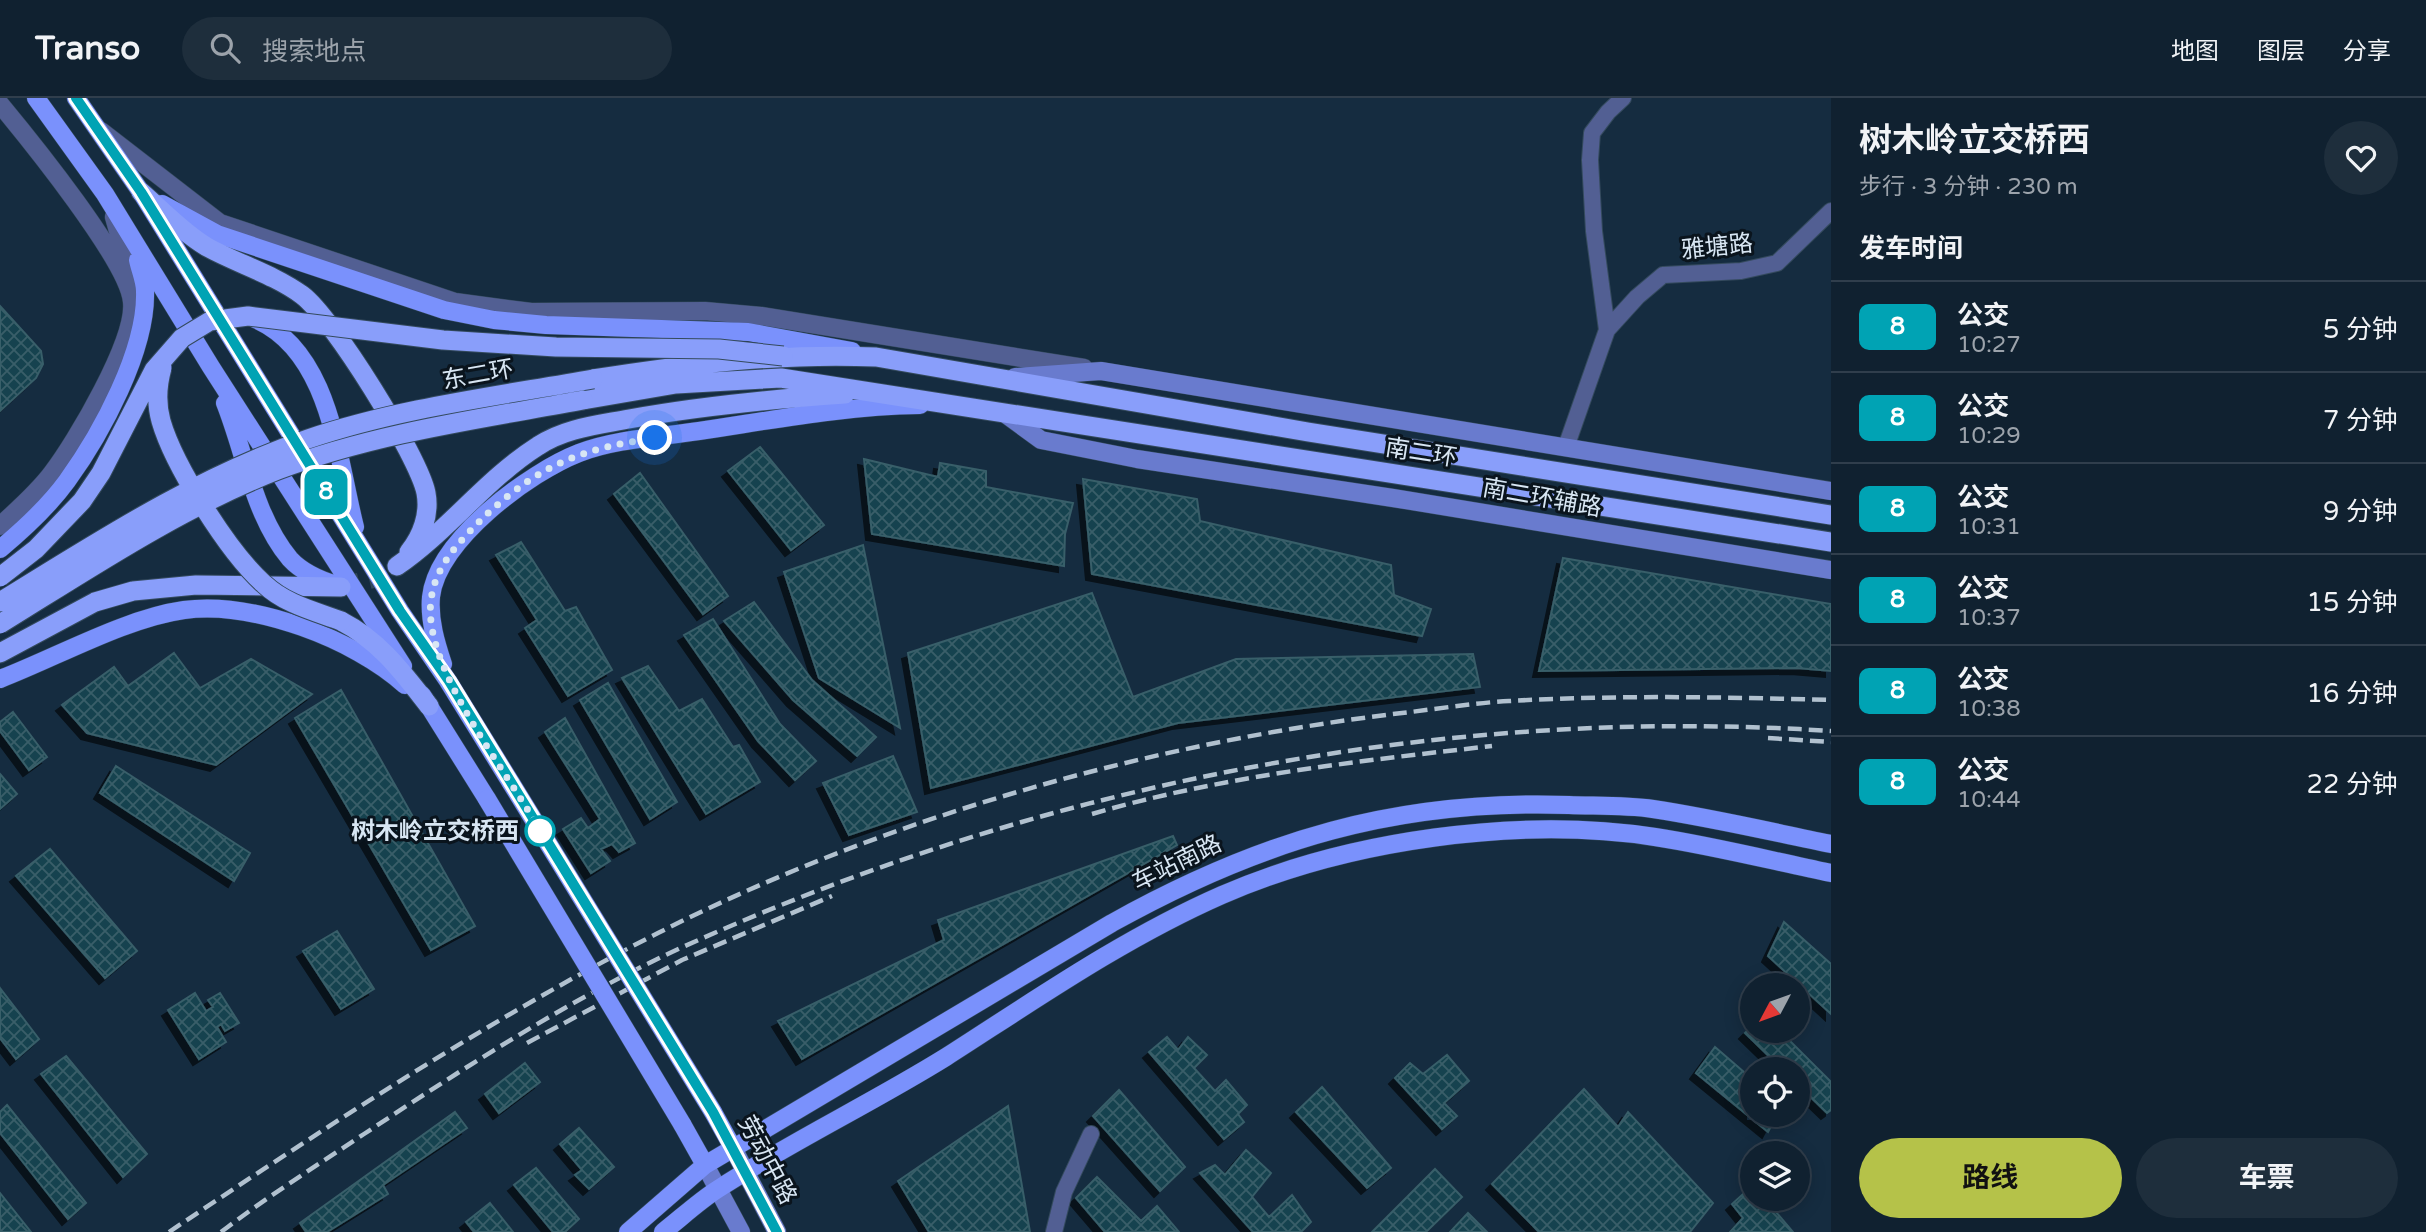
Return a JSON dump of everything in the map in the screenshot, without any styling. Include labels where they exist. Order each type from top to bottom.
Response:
[{"type":"highway","points":[[141,192],[206,246],[269,276],[303,296],[323,317],[353,359],[420,471],[426,494],[426,517],[419,538],[397,566],[524,455],[568,432],[723,403],[879,391]]},
{"type":"highway","points":[[0,577],[36,549],[82,501],[101,473],[154,370],[169,351],[194,329],[210,321],[248,316],[443,340],[556,347],[719,349],[783,356]]},
{"type":"highway","points":[[169,351],[158,384],[161,421],[187,476],[244,563],[265,585],[287,601],[341,621],[368,636],[384,651],[429,706]]},
{"type":"highway","name":"东二环","points":[[0,602],[176,497],[234,468],[309,439],[395,416],[567,384],[709,362],[783,356],[876,357],[1006,377]]},
{"type":"highway","name":"南二环","points":[[1006,377],[1308,432],[1831,515]]},
{"type":"highway","name":"东二环","points":[[0,624],[217,498],[278,470],[359,444],[452,423],[676,384],[781,378],[879,391],[1004,413]]},
{"type":"highway","name":"南二环","points":[[1004,413],[1831,542]]},
{"type":"highway","points":[[0,653],[95,602],[133,591],[164,586],[341,587]]},
{"type":"main road","points":[[36,98],[105,194],[211,367],[487,799],[682,1124],[741,1232]]},
{"type":"main road","points":[[76,98],[141,192],[400,611],[449,681]]},
{"type":"main road","points":[[141,192],[216,234],[432,307],[494,320],[748,332],[876,357]]},
{"type":"main road","points":[[0,550],[34,520],[66,482],[117,392],[139,338],[145,289],[136,256],[105,194]]},
{"type":"main road","points":[[248,316],[283,335],[309,365],[328,420],[359,545]]},
{"type":"main road","points":[[211,367],[269,526],[291,559],[309,574],[341,587]]},
{"type":"main road","points":[[1006,377],[1101,371],[1831,491]]},
{"type":"main road","points":[[449,681],[431,619],[431,594],[439,574],[462,539],[528,480],[581,452],[827,411],[956,405]]},
{"type":"main road","name":"南二环辅路","points":[[1004,413],[1041,440],[1124,456],[1831,570]]},
{"type":"main road","points":[[0,680],[148,620],[183,610],[229,612],[284,622],[371,659],[429,706]]},
{"type":"main road","name":"劳动中路","points":[[449,681],[713,1112],[777,1232]]},
{"type":"main road","name":"车站南路","points":[[628,1232],[705,1165],[1169,891],[1225,865],[1326,830],[1422,812],[1535,804],[1652,809],[1831,844]]},
{"type":"main road","name":"车站南路","points":[[663,1232],[718,1189],[841,1119],[1037,998],[1178,917],[1269,877],[1375,846],[1496,832],[1579,832],[1653,837],[1831,873]]},
{"type":"street","points":[[1607,330],[1594,231],[1590,160],[1592,133],[1623,98]]},
{"type":"street","points":[[0,104],[102,239],[121,270],[132,302]]},
{"type":"street","points":[[101,131],[220,223],[455,302],[531,312],[705,311],[761,316],[1101,371]]},
{"type":"street","points":[[0,526],[31,498],[72,444],[121,350],[132,302],[132,280],[124,246],[105,194]]},
{"type":"street","name":"雅塘路","points":[[1566,447],[1607,330],[1637,296],[1663,275],[1741,271],[1777,263],[1831,211]]},
{"type":"street","points":[[1054,1232],[1064,1192],[1091,1134]]},
{"type":"building","points":[[0,306],[41,351],[43,364],[36,378],[0,411]]},
{"type":"building","points":[[760,447],[824,525],[791,550],[728,471]]},
{"type":"building","points":[[864,459],[938,477],[940,463],[986,471],[986,487],[1073,503],[1065,534],[1064,566],[872,534]]},
{"type":"building","points":[[640,473],[728,596],[703,614],[614,494]]},
{"type":"building","points":[[1083,479],[1197,499],[1200,521],[1391,565],[1394,595],[1431,609],[1422,636],[1092,574]]},
{"type":"building","points":[[521,542],[565,611],[576,607],[612,670],[568,696],[525,628],[537,620],[496,555]]},
{"type":"building","points":[[863,545],[900,728],[819,678],[784,572]]},
{"type":"building","points":[[1563,558],[1831,604],[1831,671],[1797,668],[1539,671]]},
{"type":"building","points":[[1092,593],[1133,697],[1236,659],[1473,654],[1480,687],[1178,723],[931,788],[908,653]]},
{"type":"building","points":[[754,602],[812,680],[876,737],[857,756],[793,700],[724,621]]},
{"type":"building","points":[[713,619],[780,724],[816,761],[795,780],[758,741],[684,635]]},
{"type":"building","points":[[174,653],[200,688],[251,659],[312,694],[216,765],[87,733],[62,705],[114,667],[128,686]]},
{"type":"building","points":[[648,666],[679,711],[702,699],[733,747],[739,745],[760,782],[706,814],[622,678]]},
{"type":"building","points":[[608,683],[677,802],[650,819],[580,700]]},
{"type":"building","points":[[341,690],[475,926],[431,950],[295,718]]},
{"type":"building","points":[[13,712],[47,757],[29,770],[0,731],[0,722]]},
{"type":"building","points":[[565,718],[635,843],[619,852],[612,844],[601,849],[610,861],[591,873],[563,829],[581,818],[588,828],[600,819],[545,732]]},
{"type":"building","points":[[893,756],[917,812],[849,835],[823,783]]},
{"type":"building","points":[[116,766],[250,853],[234,881],[100,793]]},
{"type":"building","points":[[0,774],[17,794],[0,809]]},
{"type":"building","points":[[1173,836],[1177,845],[802,1059],[778,1021],[944,940],[938,920]]},
{"type":"building","points":[[50,849],[137,951],[105,978],[16,876]]},
{"type":"building","points":[[1784,922],[1831,964],[1831,1014],[1810,995],[1810,973],[1786,973],[1768,956]]},
{"type":"building","points":[[337,931],[374,989],[341,1009],[303,951]]},
{"type":"building","points":[[0,988],[39,1039],[16,1059],[0,1038]]},
{"type":"building","points":[[195,993],[206,1011],[213,1007],[208,1000],[220,993],[239,1023],[225,1031],[221,1024],[217,1027],[226,1042],[199,1059],[168,1010]]},
{"type":"building","points":[[1167,1037],[1178,1050],[1188,1037],[1207,1055],[1194,1068],[1215,1091],[1226,1080],[1247,1105],[1238,1114],[1244,1122],[1224,1139],[1149,1052]]},
{"type":"building","points":[[1755,1043],[1792,1043],[1806,1057],[1770,1057]]},
{"type":"building","points":[[1715,1047],[1740,1069],[1740,1109],[1696,1073]]},
{"type":"building","points":[[1447,1055],[1469,1081],[1444,1103],[1457,1116],[1442,1129],[1395,1078],[1410,1063],[1423,1074]]},
{"type":"building","points":[[66,1056],[147,1154],[123,1177],[41,1074]]},
{"type":"building","points":[[1810,1061],[1831,1082],[1831,1110],[1827,1113],[1810,1097]]},
{"type":"building","points":[[525,1063],[540,1082],[499,1113],[485,1094]]},
{"type":"building","points":[[1322,1087],[1391,1168],[1367,1188],[1296,1112]]},
{"type":"building","points":[[1584,1089],[1618,1127],[1628,1112],[1713,1203],[1690,1232],[1539,1232],[1492,1184]]},
{"type":"building","points":[[1119,1090],[1185,1167],[1160,1191],[1093,1116]]},
{"type":"building","points":[[7,1105],[86,1203],[68,1219],[0,1133],[0,1112]]},
{"type":"building","points":[[1008,1106],[1030,1232],[929,1232],[898,1181]]},
{"type":"building","points":[[455,1112],[467,1128],[383,1185],[388,1194],[327,1232],[306,1232],[300,1223]]},
{"type":"building","points":[[579,1128],[614,1167],[589,1189],[575,1175],[582,1170],[560,1144]]},
{"type":"building","points":[[1246,1150],[1271,1173],[1252,1197],[1269,1217],[1292,1195],[1311,1222],[1301,1232],[1253,1232],[1200,1173],[1215,1165],[1225,1175]]},
{"type":"building","points":[[536,1168],[579,1219],[565,1232],[553,1232],[514,1185]]},
{"type":"building","points":[[1435,1169],[1462,1197],[1426,1232],[1372,1232]]},
{"type":"building","points":[[1097,1177],[1141,1221],[1157,1206],[1179,1232],[1105,1232],[1076,1198]]},
{"type":"building","points":[[0,1193],[31,1232],[0,1232]]},
{"type":"building","points":[[1740,1197],[1740,1211],[1775,1211],[1793,1232],[1730,1232],[1743,1218],[1732,1204]]},
{"type":"building","points":[[490,1203],[513,1232],[474,1232],[466,1222]]},
{"type":"building","points":[[1468,1213],[1487,1232],[1450,1232]]},
{"type":"tunnel","points":[[341,587],[371,579],[397,566]]},
{"type":"railway","points":[[169,1232],[409,1075],[594,966],[745,892],[834,854],[926,821],[1115,765],[1307,726],[1402,713],[1496,702],[1589,698],[1831,700]]},
{"type":"railway","points":[[221,1232],[442,1083],[602,987],[685,946],[821,889],[960,841],[1101,800],[1245,768],[1391,745],[1537,731],[1684,726],[1831,731]]},
{"type":"railway","points":[[1768,738],[1831,742]]},
{"type":"railway","points":[[1092,814],[1190,789],[1290,771],[1492,746]]},
{"type":"railway","points":[[527,1043],[682,960],[832,896]]},
{"type":"bus line","name":"8","points":[[76,98],[141,192],[400,611],[449,681],[713,1112],[777,1232]]},
{"type":"place","name":"树木岭立交桥西","points":[[540,831]]},
{"type":"route","points":[[540,831],[449,681],[431,619],[431,594],[449,556],[462,539],[528,480],[581,452],[655,438]]}]
